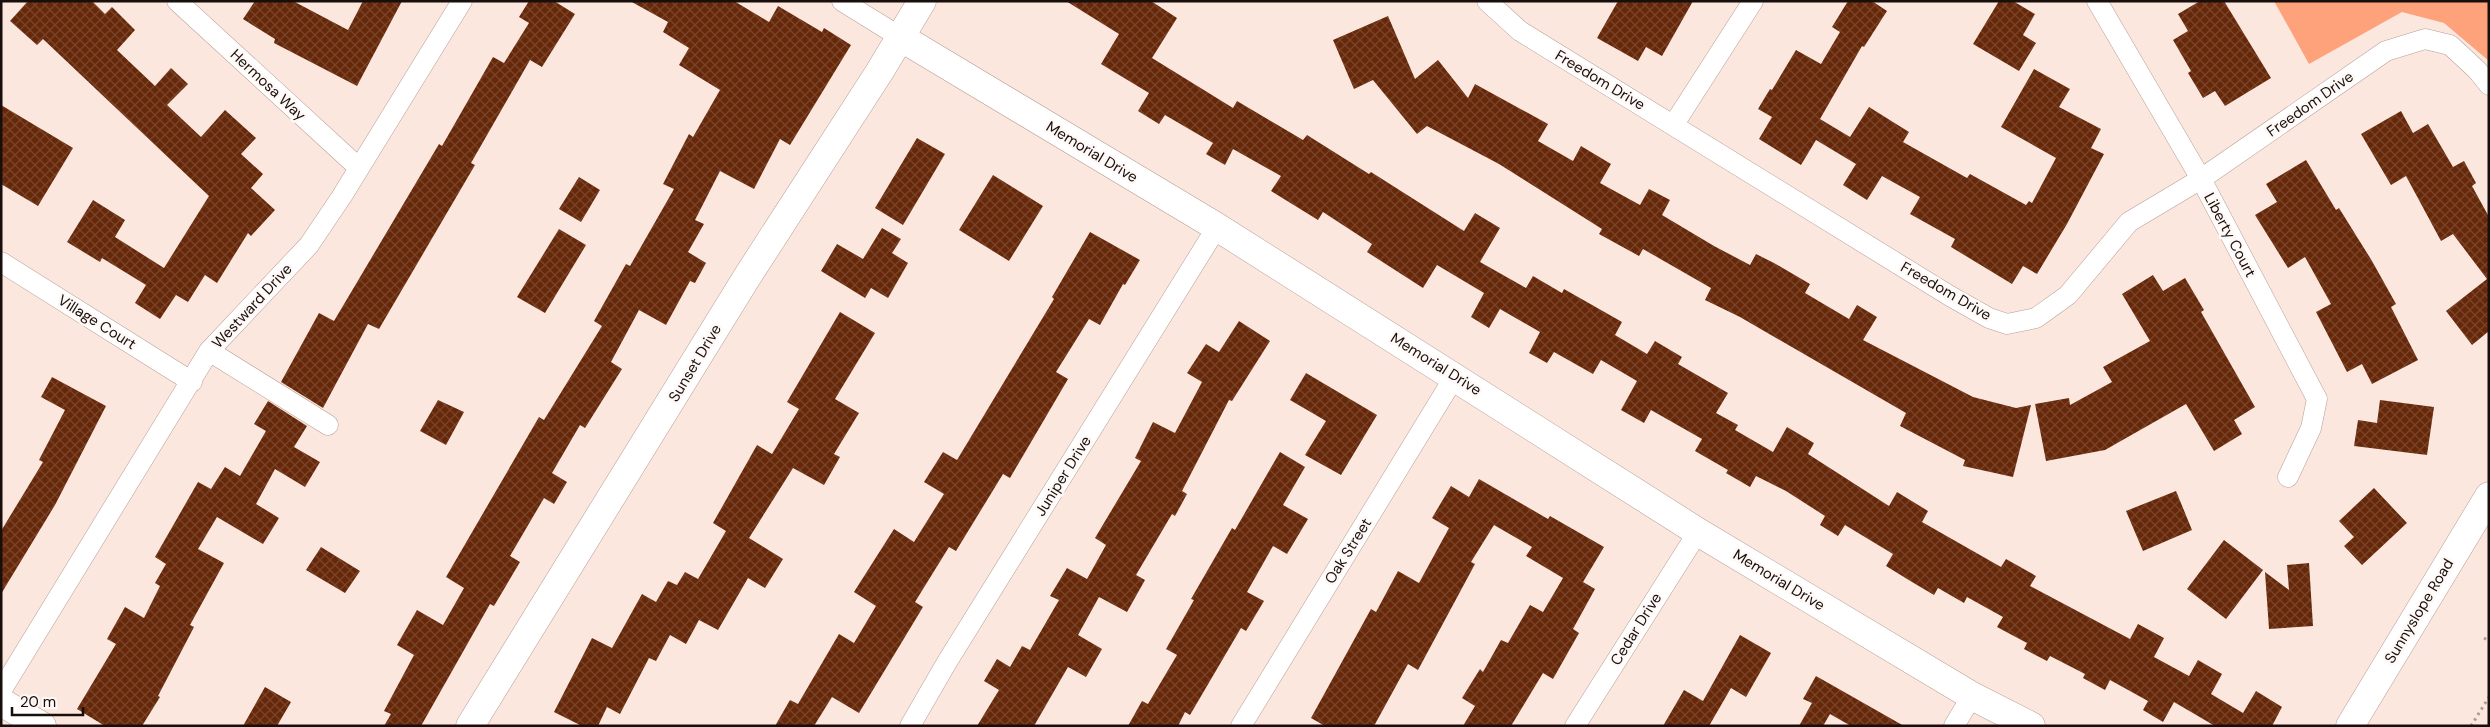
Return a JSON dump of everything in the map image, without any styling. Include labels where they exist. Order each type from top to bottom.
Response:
[{"type":"street","name":"Hermosa Way","points":[[177,1],[359,168]]},
{"type":"street","name":"Westward Drive","points":[[1,691],[210,352],[309,245],[462,1]]},
{"type":"street","name":"Memorial Drive","points":[[842,1],[1217,227],[1455,376],[1698,532],[1972,696],[2031,726]]},
{"type":"street","name":"Sunset Drive","points":[[470,726],[747,277],[922,1]]},
{"type":"street","name":"Freedom Drive","points":[[1487,1],[1520,31],[1674,124],[1950,296],[1990,318],[2008,324],[2036,318],[2068,295],[2129,222],[2201,179],[2386,51],[2425,39],[2450,45],[2477,70],[2489,85]]},
{"type":"street","points":[[1674,124],[1753,1]]},
{"type":"street","name":"Liberty Court","points":[[2096,1],[2201,179],[2317,399],[2311,428],[2288,477]]},
{"type":"street","name":"Juniper Drive","points":[[910,726],[947,662],[1217,227]]},
{"type":"street","name":"Village Court","points":[[1,262],[192,382]]},
{"type":"street","points":[[210,352],[328,425]]},
{"type":"street","name":"Oak Street","points":[[1241,726],[1455,376]]},
{"type":"street","name":"Sunnyslope Road","points":[[2350,726],[2489,496]]},
{"type":"street","name":"Cedar Drive","points":[[1575,726],[1698,532]]},
{"type":"street","points":[[1954,726],[1972,696]]},
{"type":"street","points":[[1,702],[42,726]]},
{"type":"path","points":[[2484,638],[2489,641]]},
{"type":"path","points":[[2471,726],[2489,697]]},
{"type":"shaded area","points":[[2274,1],[2489,1],[2489,61],[2444,23],[2402,12],[2309,64]]},
{"type":"building","points":[[28,1],[92,1],[105,14],[112,7],[135,30],[117,50],[155,86],[171,68],[188,84],[167,105],[201,137],[225,110],[256,138],[241,154],[263,174],[251,188],[275,210],[251,236],[248,233],[217,283],[205,275],[188,302],[176,295],[160,319],[135,303],[146,285],[102,258],[100,262],[67,242],[93,200],[125,220],[115,237],[164,268],[209,196],[43,39],[37,45],[10,21]]},
{"type":"building","points":[[255,1],[293,1],[348,30],[363,1],[402,1],[357,86],[274,43],[275,39],[243,19]]},
{"type":"building","points":[[529,1],[554,1],[575,14],[542,67],[530,60],[471,163],[475,165],[379,329],[368,324],[323,408],[281,382],[319,313],[334,321],[439,144],[442,146],[493,57],[504,63],[529,23],[519,17]]},
{"type":"building","points":[[630,1],[734,1],[769,22],[778,6],[822,32],[824,28],[851,45],[790,145],[780,139],[754,189],[720,171],[695,220],[704,224],[688,252],[706,263],[695,283],[690,281],[666,325],[639,310],[611,362],[622,369],[585,428],[580,425],[552,473],[567,482],[554,504],[544,498],[510,556],[520,562],[494,606],[490,604],[421,726],[384,726],[391,714],[384,711],[414,655],[397,645],[417,610],[443,625],[464,588],[446,577],[539,417],[544,420],[602,326],[594,321],[626,264],[630,266],[674,189],[663,184],[689,134],[693,137],[720,90],[679,65],[689,48],[663,32],[668,22]]},
{"type":"building","points":[[1066,1],[1151,1],[1177,18],[1152,58],[1233,108],[1237,101],[1303,140],[1307,135],[1369,174],[1371,172],[1464,231],[1475,213],[1500,228],[1480,262],[1526,288],[1533,276],[1562,293],[1564,289],[1622,322],[1615,335],[1647,354],[1655,341],[1682,357],[1678,364],[1728,393],[1716,413],[1738,425],[1735,430],[1773,452],[1787,427],[1814,443],[1808,454],[1889,506],[1897,492],[1928,511],[1922,522],[2001,567],[2006,559],[2036,576],[2030,586],[2130,639],[2138,624],[2164,638],[2154,657],[2189,676],[2198,660],[2222,674],[2211,694],[2243,713],[2256,691],[2282,707],[2272,726],[2215,726],[2174,702],[2163,722],[2143,710],[2148,701],[2110,680],[2105,690],[2083,678],[2085,674],[2050,656],[2047,661],[2024,649],[2027,643],[1997,627],[2003,617],[1967,597],[1964,603],[1938,588],[1934,595],[1912,582],[1886,566],[1893,554],[1845,525],[1838,536],[1820,525],[1825,516],[1786,491],[1756,476],[1750,487],[1726,473],[1728,470],[1695,451],[1702,439],[1651,410],[1644,423],[1621,410],[1637,381],[1601,360],[1593,374],[1554,352],[1547,363],[1529,353],[1540,332],[1500,309],[1489,328],[1471,317],[1484,293],[1437,265],[1423,288],[1367,252],[1372,244],[1323,212],[1318,220],[1271,191],[1281,176],[1233,149],[1225,165],[1206,154],[1213,143],[1165,115],[1159,124],[1138,111],[1149,93],[1101,64],[1119,34]]},
{"type":"building","points":[[1618,1],[1693,1],[1662,56],[1646,47],[1638,61],[1597,38]]},
{"type":"building","points":[[1848,1],[1872,1],[1887,11],[1864,47],[1862,46],[1820,119],[1850,137],[1869,107],[1909,132],[1903,142],[1967,178],[1970,174],[2026,205],[2029,201],[2032,203],[2056,158],[2001,127],[2034,69],[2070,89],[2059,107],[2101,129],[2091,148],[2104,154],[2067,224],[2037,274],[2023,266],[2012,284],[1951,247],[1955,239],[1910,214],[1920,197],[1882,176],[1867,200],[1843,185],[1856,164],[1816,140],[1801,165],[1759,139],[1772,117],[1758,109],[1770,89],[1772,90],[1796,50],[1821,64],[1840,32],[1832,27]]},
{"type":"building","points":[[1999,1],[2013,1],[2035,14],[2023,35],[2036,43],[2019,71],[1973,44]]},
{"type":"building","points":[[2200,1],[2224,1],[2271,78],[2225,106],[2215,91],[2203,98],[2188,73],[2191,71],[2173,40],[2188,31],[2178,14]]},
{"type":"building","points":[[1388,16],[1415,79],[1438,60],[1468,98],[1475,84],[1548,124],[1538,141],[1573,161],[1581,146],[1611,164],[1600,183],[1640,205],[1649,189],[1670,200],[1662,215],[1714,246],[1750,265],[1756,254],[1774,263],[1810,284],[1805,293],[1849,319],[1857,305],[1877,317],[1863,340],[1973,397],[2016,408],[2031,405],[2013,477],[1963,466],[1965,460],[1900,426],[1906,413],[1740,317],[1705,300],[1711,288],[1643,249],[1639,256],[1599,234],[1602,229],[1499,164],[1427,126],[1417,134],[1373,80],[1354,89],[1333,40]]},
{"type":"building","points":[[1,105],[73,148],[38,206],[1,184]]},
{"type":"building","points":[[2401,111],[2413,133],[2428,124],[2453,167],[2464,161],[2476,183],[2472,186],[2489,217],[2489,331],[2472,345],[2446,311],[2487,279],[2453,234],[2441,241],[2406,176],[2391,185],[2361,134]]},
{"type":"building","points":[[917,138],[945,154],[903,225],[875,208]]},
{"type":"building","points":[[2306,160],[2336,210],[2339,208],[2372,261],[2396,304],[2391,307],[2418,360],[2372,384],[2362,364],[2347,372],[2316,312],[2331,304],[2305,257],[2288,268],[2255,215],[2277,202],[2266,184]]},
{"type":"building","points":[[993,175],[1043,206],[1009,261],[959,230]]},
{"type":"building","points":[[579,177],[600,190],[581,222],[559,209]]},
{"type":"building","points":[[882,228],[901,239],[892,253],[908,263],[888,298],[871,288],[865,298],[821,271],[837,244],[863,259]]},
{"type":"building","points":[[559,229],[586,245],[545,313],[517,297]]},
{"type":"building","points":[[1090,232],[1140,260],[1125,285],[1123,284],[1100,325],[1089,319],[1056,372],[1068,379],[1010,478],[1003,474],[956,551],[949,547],[915,602],[923,607],[859,713],[832,697],[814,726],[775,726],[790,700],[798,704],[839,634],[854,643],[876,606],[854,592],[894,529],[914,542],[944,494],[924,482],[943,452],[957,460],[1054,299],[1052,297]]},
{"type":"building","points":[[2153,275],[2163,291],[2185,278],[2204,310],[2201,312],[2255,407],[2234,420],[2242,434],[2214,451],[2186,404],[2105,450],[2046,461],[2035,404],[2069,398],[2070,405],[2112,382],[2103,367],[2150,341],[2122,294]]},
{"type":"building","points":[[840,312],[875,333],[835,399],[859,413],[834,454],[840,457],[824,485],[793,468],[749,538],[783,559],[765,588],[748,578],[718,630],[699,620],[686,644],[670,635],[656,661],[649,658],[620,714],[607,707],[598,726],[582,726],[554,712],[592,638],[612,648],[642,594],[656,602],[668,581],[677,585],[685,572],[698,579],[726,531],[713,523],[757,445],[772,454],[799,409],[787,402]]},
{"type":"building","points":[[1239,321],[1270,341],[1232,401],[1229,400],[1182,491],[1187,494],[1175,516],[1172,514],[1136,575],[1145,580],[1127,612],[1099,597],[1078,635],[1102,649],[1086,677],[1068,667],[1034,726],[977,726],[999,690],[984,681],[997,659],[1010,667],[1022,646],[1030,650],[1059,600],[1050,596],[1067,568],[1087,579],[1106,545],[1095,538],[1141,461],[1135,458],[1153,422],[1175,433],[1202,382],[1187,373],[1206,344],[1219,352]]},
{"type":"building","points":[[1306,373],[1377,415],[1341,475],[1305,455],[1326,421],[1290,400]]},
{"type":"building","points":[[52,377],[106,406],[55,505],[1,594],[1,531],[43,462],[39,460],[65,410],[41,397]]},
{"type":"building","points":[[438,400],[464,412],[446,445],[420,431]]},
{"type":"building","points":[[2380,400],[2434,407],[2427,455],[2354,446],[2358,420],[2377,423]]},
{"type":"building","points":[[268,401],[307,426],[294,447],[320,462],[305,487],[275,469],[256,504],[279,518],[263,544],[217,517],[198,549],[224,563],[190,625],[194,627],[158,696],[160,697],[142,726],[105,726],[77,709],[116,644],[107,639],[125,607],[144,618],[160,586],[155,583],[166,564],[155,557],[198,482],[211,489],[225,467],[240,476],[266,431],[254,424]]},
{"type":"building","points":[[1280,452],[1305,467],[1283,505],[1308,519],[1287,554],[1273,546],[1247,592],[1264,601],[1246,631],[1241,628],[1190,715],[1185,712],[1178,726],[1128,726],[1142,701],[1148,704],[1177,655],[1166,649],[1194,600],[1191,599],[1232,528],[1235,530]]},
{"type":"building","points":[[1479,479],[1548,519],[1550,516],[1604,547],[1583,582],[1595,589],[1573,629],[1579,633],[1553,679],[1543,673],[1511,726],[1463,726],[1475,706],[1462,698],[1480,669],[1483,672],[1501,640],[1508,643],[1530,605],[1543,612],[1563,578],[1526,556],[1532,547],[1494,525],[1471,562],[1475,564],[1418,670],[1408,664],[1374,726],[1325,726],[1311,718],[1371,609],[1376,612],[1398,571],[1419,583],[1449,528],[1432,518],[1451,486],[1469,497]]},
{"type":"building","points":[[2374,488],[2407,523],[2362,565],[2344,546],[2354,537],[2339,521]]},
{"type":"building","points":[[2176,491],[2192,530],[2143,551],[2126,511]]},
{"type":"building","points":[[2224,540],[2263,570],[2226,619],[2187,589]]},
{"type":"building","points":[[321,547],[360,571],[345,593],[306,570]]},
{"type":"building","points":[[2309,563],[2313,626],[2269,629],[2265,572],[2289,590],[2287,565]]},
{"type":"building","points":[[1740,635],[1771,653],[1746,697],[1731,688],[1709,726],[1663,726],[1684,690],[1703,701]]},
{"type":"building","points":[[1816,676],[1904,726],[1851,726],[1830,714],[1823,726],[1799,726],[1812,703],[1803,699]]},
{"type":"building","points":[[265,687],[291,702],[277,726],[243,726]]}]
